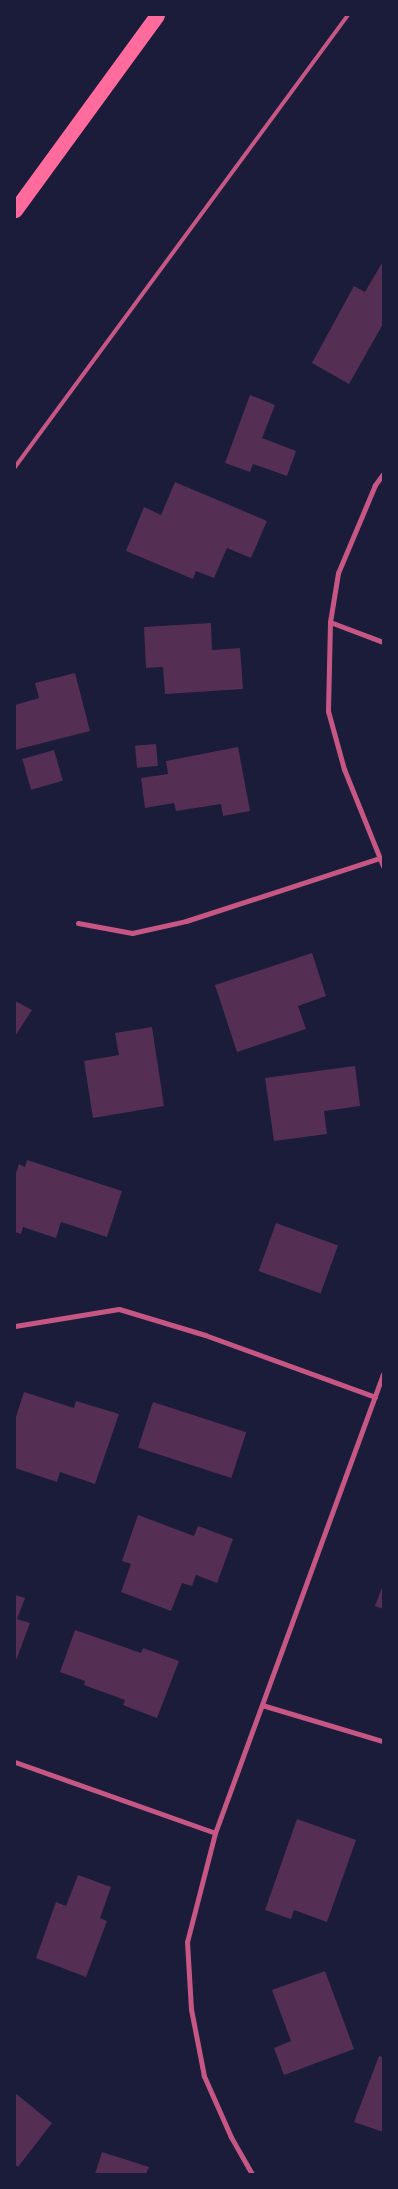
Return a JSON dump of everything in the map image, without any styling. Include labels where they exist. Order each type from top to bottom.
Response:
[{"type":"highway","points":[[15,210],[157,15]]},
{"type":"street","points":[[383,474],[375,485],[338,573],[330,622],[328,711],[344,769],[383,866]]},
{"type":"street","points":[[330,622],[383,642]]},
{"type":"street","points":[[78,923],[132,933],[186,921],[380,858]]},
{"type":"street","points":[[15,1326],[119,1309],[205,1335],[375,1397]]},
{"type":"street","points":[[252,2174],[230,2137],[204,2076],[191,2010],[187,1942],[215,1834],[383,1374]]},
{"type":"street","points":[[262,1705],[382,1741]]},
{"type":"street","points":[[15,1762],[215,1834]]},
{"type":"lane","points":[[15,467],[348,15]]},
{"type":"building","points":[[383,261],[383,324],[349,384],[312,363],[354,286],[365,292]]},
{"type":"building","points":[[250,395],[275,405],[262,438],[296,451],[287,476],[253,464],[250,472],[225,463]]},
{"type":"building","points":[[175,482],[267,521],[251,558],[227,548],[214,578],[196,571],[193,579],[126,551],[144,507],[161,515]]},
{"type":"building","points":[[211,623],[212,650],[240,648],[243,689],[165,694],[163,667],[146,668],[144,627]]},
{"type":"building","points":[[75,673],[90,731],[15,750],[15,705],[39,698],[35,683]]},
{"type":"building","points":[[156,744],[158,766],[137,768],[135,746]]},
{"type":"building","points":[[238,747],[250,811],[223,816],[221,804],[176,811],[174,803],[145,808],[141,778],[168,774],[166,761]]},
{"type":"building","points":[[54,750],[63,781],[31,790],[22,759]]},
{"type":"building","points":[[312,953],[326,996],[298,1006],[306,1029],[237,1052],[215,985]]},
{"type":"building","points":[[15,1001],[32,1010],[15,1036]]},
{"type":"building","points":[[152,1027],[164,1106],[93,1118],[84,1061],[119,1055],[115,1033]]},
{"type":"building","points":[[355,1066],[360,1106],[324,1111],[327,1134],[274,1141],[265,1078]]},
{"type":"building","points":[[27,1160],[122,1191],[107,1237],[61,1222],[56,1238],[23,1227],[21,1234],[15,1232],[15,1176],[19,1164],[25,1167]]},
{"type":"building","points":[[276,1223],[338,1246],[321,1293],[259,1271]]},
{"type":"building","points":[[24,1392],[74,1408],[76,1401],[119,1414],[95,1484],[60,1472],[57,1482],[15,1468],[15,1420]]},
{"type":"building","points":[[153,1402],[246,1432],[231,1478],[138,1448]]},
{"type":"building","points":[[138,1515],[194,1536],[198,1526],[233,1539],[217,1583],[196,1575],[192,1586],[182,1583],[171,1611],[121,1592],[131,1564],[122,1561]]},
{"type":"building","points":[[383,1585],[383,1609],[375,1606]]},
{"type":"building","points":[[15,1595],[25,1598],[17,1619],[30,1623],[15,1663]]},
{"type":"building","points":[[75,1630],[141,1653],[143,1648],[179,1661],[157,1718],[123,1705],[125,1700],[84,1685],[85,1681],[60,1672]]},
{"type":"building","points":[[297,1819],[356,1840],[327,1922],[294,1910],[291,1919],[265,1910]]},
{"type":"building","points":[[78,1875],[111,1887],[100,1918],[107,1921],[86,1977],[36,1958],[56,1902],[66,1906]]},
{"type":"building","points":[[325,1971],[354,2049],[284,2075],[274,2048],[291,2041],[272,1990]]},
{"type":"building","points":[[379,2056],[383,2057],[383,2132],[354,2122]]},
{"type":"building","points":[[15,2093],[52,2123],[18,2167],[15,2164]]},
{"type":"building","points":[[102,2152],[149,2167],[146,2174],[95,2174]]}]
